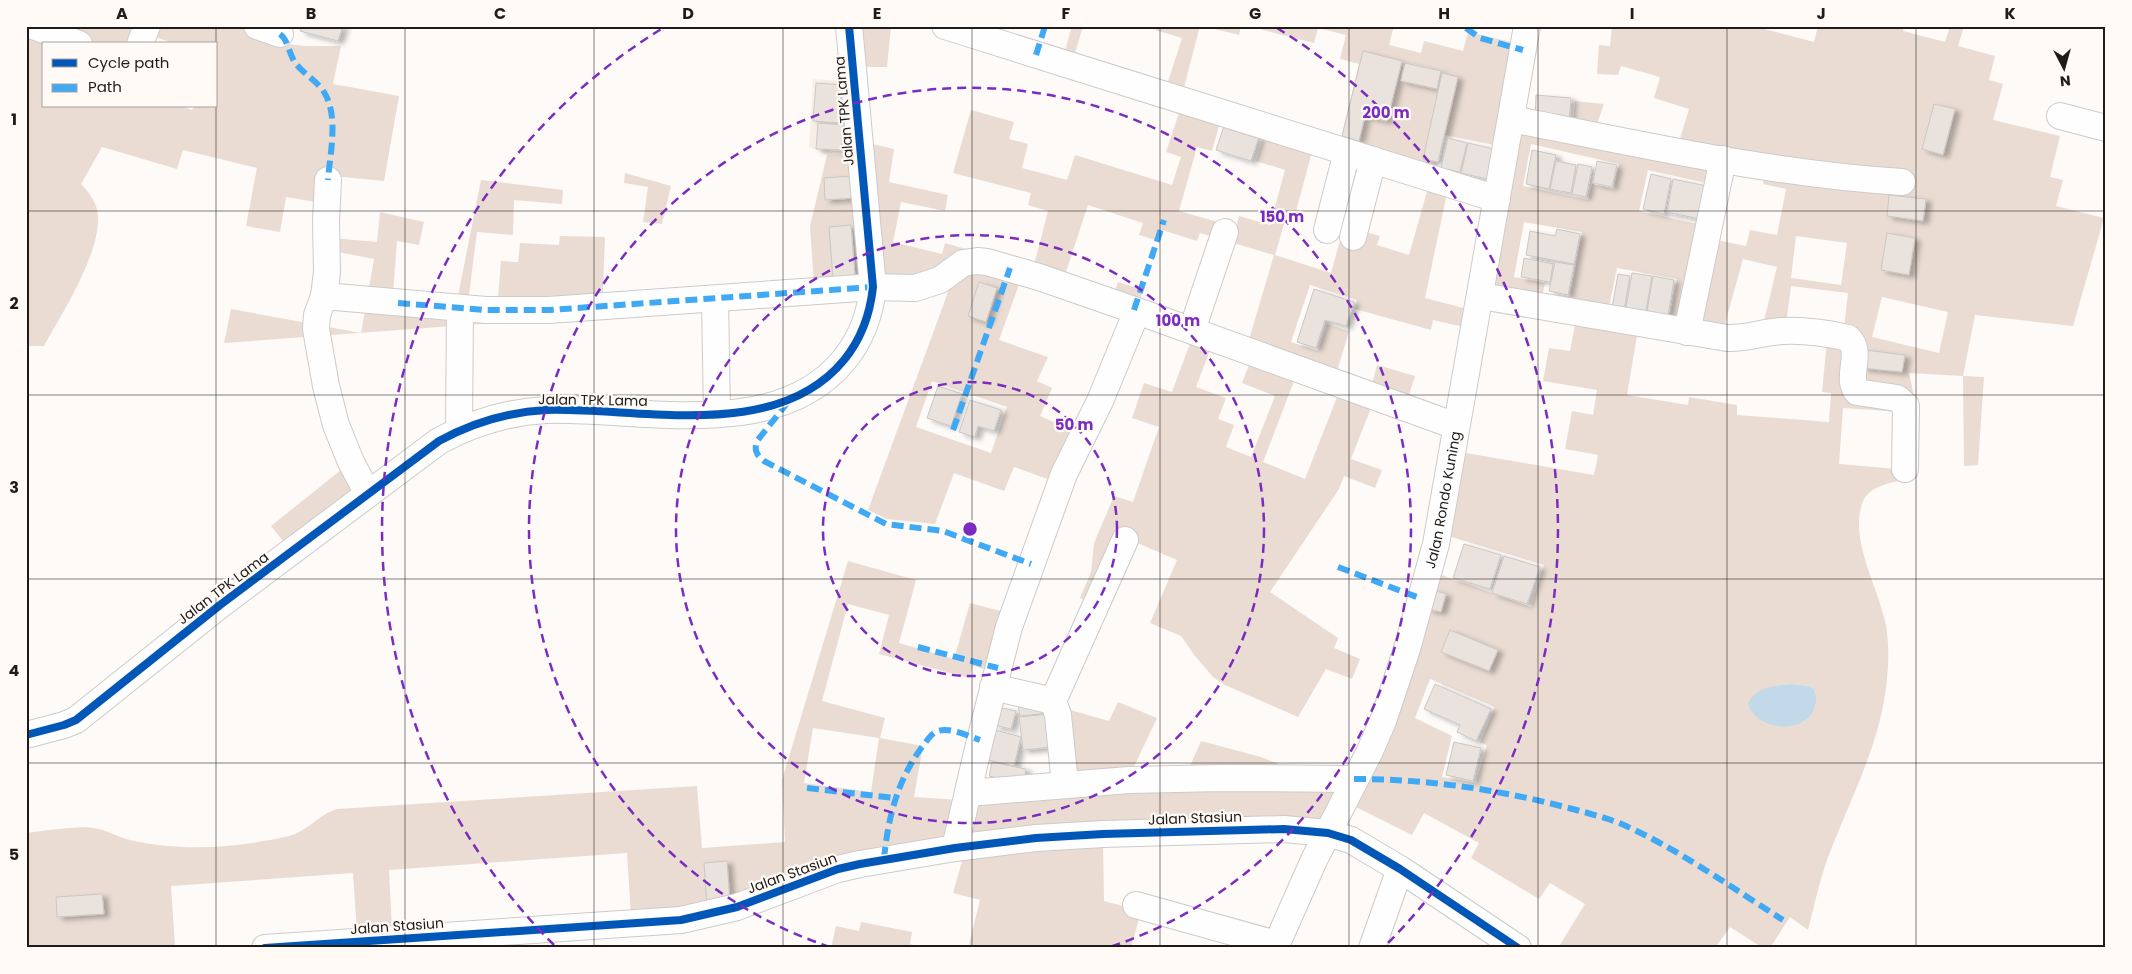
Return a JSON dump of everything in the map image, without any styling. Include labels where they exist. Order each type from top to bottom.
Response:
[{"type":"street","points":[[33,26],[75,37]]},
{"type":"street","points":[[141,42],[147,26]]},
{"type":"street","name":"Jalan TPK Lama","points":[[26,735],[64,725],[81,716],[220,605],[439,441],[459,430],[505,416],[546,410],[684,415],[717,414],[768,406],[790,400],[810,391],[825,379],[840,365],[860,337],[871,305],[872,287],[849,26]]},
{"type":"street","points":[[945,26],[1497,199]]},
{"type":"street","name":"Jalan Rondo Kuning","points":[[1276,946],[1290,912],[1382,721],[1422,599],[1436,544],[1527,26]]},
{"type":"street","points":[[2060,116],[2106,128]]},
{"type":"street","points":[[1511,119],[1813,174],[1902,182]]},
{"type":"street","points":[[1327,230],[1347,152]]},
{"type":"street","points":[[1687,332],[1723,159]]},
{"type":"street","points":[[1353,237],[1373,160]]},
{"type":"street","points":[[328,180],[326,221],[327,272],[324,296],[317,315],[316,329],[328,393],[339,434],[368,494]]},
{"type":"street","points":[[1192,330],[1225,232]]},
{"type":"street","points":[[324,296],[460,308],[549,310],[872,287],[903,288],[928,285],[940,280],[962,263],[977,260],[1040,278],[1138,311],[1456,426]]},
{"type":"street","points":[[1481,296],[1687,332],[1739,338],[1782,331],[1807,332],[1848,338],[1854,346],[1853,383],[1857,392],[1897,398],[1906,406],[1905,469]]},
{"type":"street","points":[[715,299],[717,414]]},
{"type":"street","points":[[459,430],[460,308]]},
{"type":"street","points":[[955,848],[1008,627],[1064,474],[1100,401],[1138,311]]},
{"type":"street","points":[[1065,784],[1058,715],[1053,701],[1125,540]]},
{"type":"street","points":[[993,687],[1053,701]]},
{"type":"street","points":[[968,793],[1129,780],[1215,778],[1354,779]]},
{"type":"street","name":"Jalan Stasiun","points":[[266,948],[531,939],[681,920],[705,915],[737,906],[838,869],[955,848],[1036,838],[1103,834],[1284,829],[1328,833],[1351,840],[1518,948]]},
{"type":"street","points":[[1372,948],[1400,870]]},
{"type":"street","points":[[1136,906],[1276,946]]},
{"type":"shaded area","points":[[72,26],[143,26],[138,42],[82,42],[68,36]]},
{"type":"shaded area","points":[[150,26],[272,26],[278,43],[306,46],[341,46],[333,84],[399,96],[384,181],[322,175],[321,203],[286,197],[280,232],[246,226],[257,168],[183,150],[177,169],[102,147],[81,184],[95,203],[98,221],[90,258],[72,297],[44,346],[26,346],[26,30],[42,42],[42,108],[187,108],[192,110],[193,108],[218,108],[218,42],[169,42],[147,34]]},
{"type":"shaded area","points":[[858,26],[891,26],[887,67],[862,67]]},
{"type":"shaded area","points":[[1072,26],[1083,26],[1074,57],[1064,54]]},
{"type":"shaded area","points":[[1156,26],[1200,26],[1183,91],[1167,85],[1182,38],[1155,30]]},
{"type":"shaded area","points":[[1202,26],[1241,26],[1239,35]]},
{"type":"shaded area","points":[[1248,26],[1394,26],[1389,45],[1421,53],[1424,41],[1463,51],[1468,32],[1516,43],[1499,146],[1445,135],[1437,168],[1341,139],[1359,64],[1340,59],[1346,35],[1318,28],[1314,43]]},
{"type":"shaded area","points":[[1612,26],[1753,26],[1814,42],[1818,26],[1904,26],[1903,31],[1945,42],[1950,26],[1964,26],[1958,46],[1995,56],[1989,80],[2003,84],[1993,120],[2060,136],[2050,177],[2063,180],[2056,206],[2104,218],[2073,326],[1975,315],[1963,376],[1909,373],[1917,409],[1917,477],[1885,484],[1871,492],[1865,497],[1859,518],[1862,547],[1885,621],[1887,635],[1887,678],[1879,725],[1872,748],[1827,860],[1808,930],[1790,917],[1770,948],[1763,948],[1730,927],[1715,948],[1558,948],[1585,904],[1550,883],[1539,899],[1471,858],[1479,843],[1424,813],[1412,835],[1352,805],[1436,573],[1531,607],[1544,565],[1445,535],[1460,452],[1594,475],[1598,455],[1565,449],[1572,411],[1593,415],[1597,390],[1543,381],[1549,348],[1570,351],[1576,320],[1638,330],[1627,395],[1688,405],[1689,397],[1737,405],[1737,415],[1829,422],[1831,393],[1822,392],[1827,341],[1842,344],[1848,293],[1791,286],[1786,325],[1762,329],[1777,267],[1743,259],[1723,331],[1694,326],[1712,239],[1746,246],[1750,230],[1777,235],[1786,189],[1763,184],[1765,175],[1678,145],[1689,109],[1654,98],[1660,77],[1621,66],[1618,75],[1597,74],[1599,45],[1610,46]],"holes":[[[1796,236],[1847,243],[1841,285],[1791,278]],[[1882,297],[1948,312],[1939,353],[1872,337]],[[1843,408],[1901,412],[1897,469],[1839,464]],[[1430,679],[1495,707],[1480,743],[1487,745],[1476,783],[1442,777],[1452,736],[1415,718]],[[1792,684],[1810,686],[1816,701],[1814,710],[1803,722],[1775,686]]]},
{"type":"shaded area","points":[[813,79],[846,81],[853,154],[827,155],[809,147]]},
{"type":"shaded area","points":[[1575,101],[1604,104],[1595,130],[1573,126]]},
{"type":"shaded area","points":[[971,110],[1014,122],[1009,139],[1028,144],[1022,168],[1067,180],[1075,155],[1172,185],[1181,157],[1166,152],[1180,110],[1220,122],[1212,151],[1197,147],[1179,211],[1236,227],[1239,216],[1270,225],[1285,170],[1256,161],[1264,136],[1312,152],[1293,222],[1285,221],[1275,255],[1331,273],[1344,226],[1380,236],[1377,245],[1409,255],[1428,188],[1447,193],[1425,298],[1471,310],[1468,328],[1433,320],[1431,330],[1355,309],[1357,300],[1310,285],[1291,342],[1318,351],[1327,324],[1349,331],[1336,375],[1248,343],[1274,255],[1200,233],[1197,241],[1162,230],[1158,241],[1139,235],[1143,223],[1088,205],[1064,278],[1033,269],[1048,211],[1028,205],[1031,193],[953,173]]},
{"type":"shaded area","points":[[1518,128],[1715,166],[1711,184],[1648,170],[1639,211],[1702,225],[1681,324],[1669,322],[1677,279],[1617,268],[1608,312],[1491,291]],"holes":[[[1531,144],[1619,164],[1614,189],[1592,184],[1588,200],[1523,186]],[[1524,222],[1582,232],[1570,297],[1543,293],[1545,283],[1514,277]]]},
{"type":"shaded area","points":[[868,143],[894,149],[889,182],[948,195],[945,211],[901,202],[893,242],[942,254],[945,243],[983,254],[929,275],[880,280]]},
{"type":"shaded area","points":[[853,154],[864,277],[815,299],[810,226],[827,155]]},
{"type":"shaded area","points":[[625,173],[671,186],[662,224],[643,222],[648,187],[624,183]]},
{"type":"shaded area","points":[[481,180],[563,190],[562,204],[514,200],[513,235],[477,232],[466,317],[496,321],[501,261],[518,262],[520,243],[559,245],[560,236],[605,237],[602,315],[361,333],[374,259],[332,251],[332,238],[377,242],[380,212],[424,222],[419,245],[397,241],[392,307],[454,316]]},
{"type":"shaded area","points":[[969,272],[1021,279],[999,340],[1048,357],[1037,381],[1052,388],[1040,416],[1078,433],[1056,482],[1014,467],[1004,491],[954,473],[935,524],[887,519],[868,510],[951,284]],"holes":[[[932,381],[1007,407],[991,453],[916,427]]]},
{"type":"shaded area","points":[[1118,282],[1143,290],[1138,305],[1113,296]]},
{"type":"shaded area","points":[[231,309],[360,333],[224,343]]},
{"type":"shaded area","points":[[1192,338],[1212,345],[1196,387],[1226,398],[1218,419],[1234,425],[1226,447],[1251,457],[1275,396],[1242,383],[1251,360],[1296,376],[1263,462],[1305,479],[1339,392],[1372,405],[1351,459],[1382,470],[1375,488],[1344,476],[1339,489],[1270,592],[1338,638],[1334,648],[1360,659],[1352,679],[1326,669],[1298,717],[1225,685],[1213,677],[1181,636],[1150,623],[1177,560],[1121,536],[1092,603],[1080,598],[1091,572],[1094,543],[1114,496],[1133,502],[1159,427],[1132,418],[1144,383],[1172,392]]},
{"type":"shaded area","points":[[1377,365],[1415,376],[1407,401],[1371,388]]},
{"type":"shaded area","points":[[1963,376],[1984,377],[1978,465],[1964,466]]},
{"type":"shaded area","points":[[351,462],[365,488],[287,546],[271,526]]},
{"type":"shaded area","points":[[848,561],[916,580],[899,643],[954,659],[970,603],[1008,613],[992,671],[973,666],[969,678],[879,654],[889,615],[848,604],[822,701],[885,718],[880,738],[923,746],[914,797],[960,800],[1007,796],[1338,786],[1318,823],[1189,822],[631,916],[627,853],[389,870],[392,930],[357,933],[353,873],[171,886],[175,946],[26,948],[26,833],[88,827],[149,844],[189,847],[230,846],[296,834],[324,815],[337,809],[697,786],[702,848],[785,842],[782,780]],"holes":[[[813,728],[879,738],[871,792],[804,783]]]},
{"type":"shaded area","points":[[1118,702],[1157,718],[1131,773],[1070,777],[1063,708],[1109,721]]},
{"type":"shaded area","points":[[1201,741],[1261,757],[1299,772],[1187,773]]},
{"type":"shaded area","points":[[1103,842],[1104,901],[1141,911],[1131,948],[968,948],[980,900],[953,893],[964,854]]},
{"type":"shaded area","points":[[861,922],[912,932],[910,944],[925,948],[831,948],[836,926],[859,931]]},
{"type":"water","points":[[1792,684],[1810,686],[1815,693],[1816,703],[1812,714],[1804,721],[1794,725],[1772,725],[1761,720],[1753,713],[1748,704],[1751,698],[1761,690]]},
{"type":"building","points":[[302,26],[343,26],[338,41],[300,31]]},
{"type":"building","points":[[1363,51],[1402,61],[1387,121],[1365,116],[1359,141],[1342,136]]},
{"type":"building","points":[[1405,63],[1441,71],[1437,89],[1401,81]]},
{"type":"building","points":[[1442,73],[1458,77],[1438,162],[1423,159]]},
{"type":"building","points":[[816,83],[842,85],[839,123],[813,121]]},
{"type":"building","points":[[1536,95],[1571,98],[1569,122],[1535,119]]},
{"type":"building","points":[[1934,104],[1955,109],[1943,155],[1922,149]]},
{"type":"building","points":[[818,123],[844,125],[841,150],[816,149]]},
{"type":"building","points":[[1224,126],[1259,137],[1251,161],[1216,150]]},
{"type":"building","points":[[1448,138],[1467,143],[1460,172],[1441,168]]},
{"type":"building","points":[[1468,143],[1494,149],[1487,179],[1461,173]]},
{"type":"building","points":[[1532,150],[1556,155],[1549,189],[1526,184]]},
{"type":"building","points":[[1556,161],[1576,165],[1571,193],[1550,189]]},
{"type":"building","points":[[1597,161],[1617,165],[1612,187],[1593,183]]},
{"type":"building","points":[[1578,164],[1592,167],[1586,197],[1572,194]]},
{"type":"building","points":[[1651,174],[1671,179],[1664,214],[1643,209]]},
{"type":"building","points":[[852,176],[854,198],[825,200],[824,178]]},
{"type":"building","points":[[1673,179],[1707,186],[1700,219],[1667,212]]},
{"type":"building","points":[[1889,195],[1926,199],[1923,221],[1887,216]]},
{"type":"building","points":[[851,225],[855,277],[833,279],[829,227]]},
{"type":"building","points":[[1557,229],[1580,234],[1574,264],[1526,255],[1530,231],[1555,236]]},
{"type":"building","points":[[1887,233],[1915,238],[1909,275],[1881,270]]},
{"type":"building","points":[[1524,258],[1553,264],[1550,282],[1521,277]]},
{"type":"building","points":[[1555,262],[1574,265],[1568,295],[1549,291]]},
{"type":"building","points":[[1632,273],[1652,276],[1645,317],[1625,313]]},
{"type":"building","points":[[1618,274],[1630,276],[1624,310],[1612,308]]},
{"type":"building","points":[[1653,276],[1674,280],[1667,321],[1646,317]]},
{"type":"building","points":[[979,282],[997,288],[986,322],[968,316]]},
{"type":"building","points":[[1314,289],[1354,302],[1346,326],[1325,320],[1316,348],[1297,342]]},
{"type":"building","points":[[1865,350],[1905,355],[1902,372],[1862,368]]},
{"type":"building","points":[[938,386],[962,394],[951,426],[927,418]]},
{"type":"building","points":[[970,400],[1001,410],[994,431],[978,426],[975,437],[959,432]]},
{"type":"building","points":[[1464,544],[1501,555],[1490,589],[1453,578]]},
{"type":"building","points":[[1504,556],[1540,567],[1527,604],[1492,593]]},
{"type":"building","points":[[1433,590],[1446,594],[1441,612],[1427,609]]},
{"type":"building","points":[[1450,630],[1498,650],[1489,671],[1441,652]]},
{"type":"building","points":[[1435,684],[1491,709],[1476,741],[1457,732],[1460,725],[1424,709]]},
{"type":"building","points":[[1018,705],[1049,713],[1020,716]]},
{"type":"building","points":[[998,707],[1016,711],[1011,729],[994,725]]},
{"type":"building","points":[[1049,714],[1053,747],[1023,750],[1019,717]]},
{"type":"building","points":[[991,729],[1021,737],[1014,766],[984,759]]},
{"type":"building","points":[[1454,742],[1481,748],[1473,781],[1446,775]]},
{"type":"building","points":[[992,762],[1026,769],[1023,784],[989,776]]},
{"type":"building","points":[[727,861],[730,902],[707,904],[704,863]]},
{"type":"building","points":[[102,894],[104,914],[57,917],[56,897]]},
{"type":"marked path","points":[[1036,55],[1045,26]]},
{"type":"marked path","points":[[1466,28],[1480,38],[1523,50]]},
{"type":"marked path","points":[[280,34],[285,40],[296,64],[321,88],[329,102],[332,135],[328,180]]},
{"type":"marked path","points":[[1134,310],[1164,220]]},
{"type":"marked path","points":[[953,430],[1010,268]]},
{"type":"marked path","points":[[398,303],[486,310],[549,310],[873,287]]},
{"type":"marked path","points":[[788,402],[757,441],[756,452],[764,461],[886,524],[943,531],[1031,564]]},
{"type":"marked path","points":[[1338,567],[1422,599]]},
{"type":"marked path","points":[[918,647],[998,668]]},
{"type":"marked path","points":[[884,859],[888,829],[895,800],[913,760],[929,738],[938,731],[948,730],[980,740]]},
{"type":"marked path","points":[[1354,779],[1405,781],[1479,789],[1553,804],[1611,820],[1640,832],[1682,855],[1783,920]]},
{"type":"marked path","points":[[807,788],[894,798]]},
{"type":"cycle path","points":[[26,735],[76,720],[220,605],[439,441],[464,429],[504,416],[546,410],[583,410],[664,415],[705,415],[745,412],[782,402],[816,386],[844,360],[856,343],[867,317],[873,287],[849,26]]},
{"type":"cycle path","points":[[265,948],[681,920],[737,907],[838,869],[955,848],[1036,838],[1103,834],[1284,829],[1328,833],[1351,840],[1400,869],[1518,948]]}]
